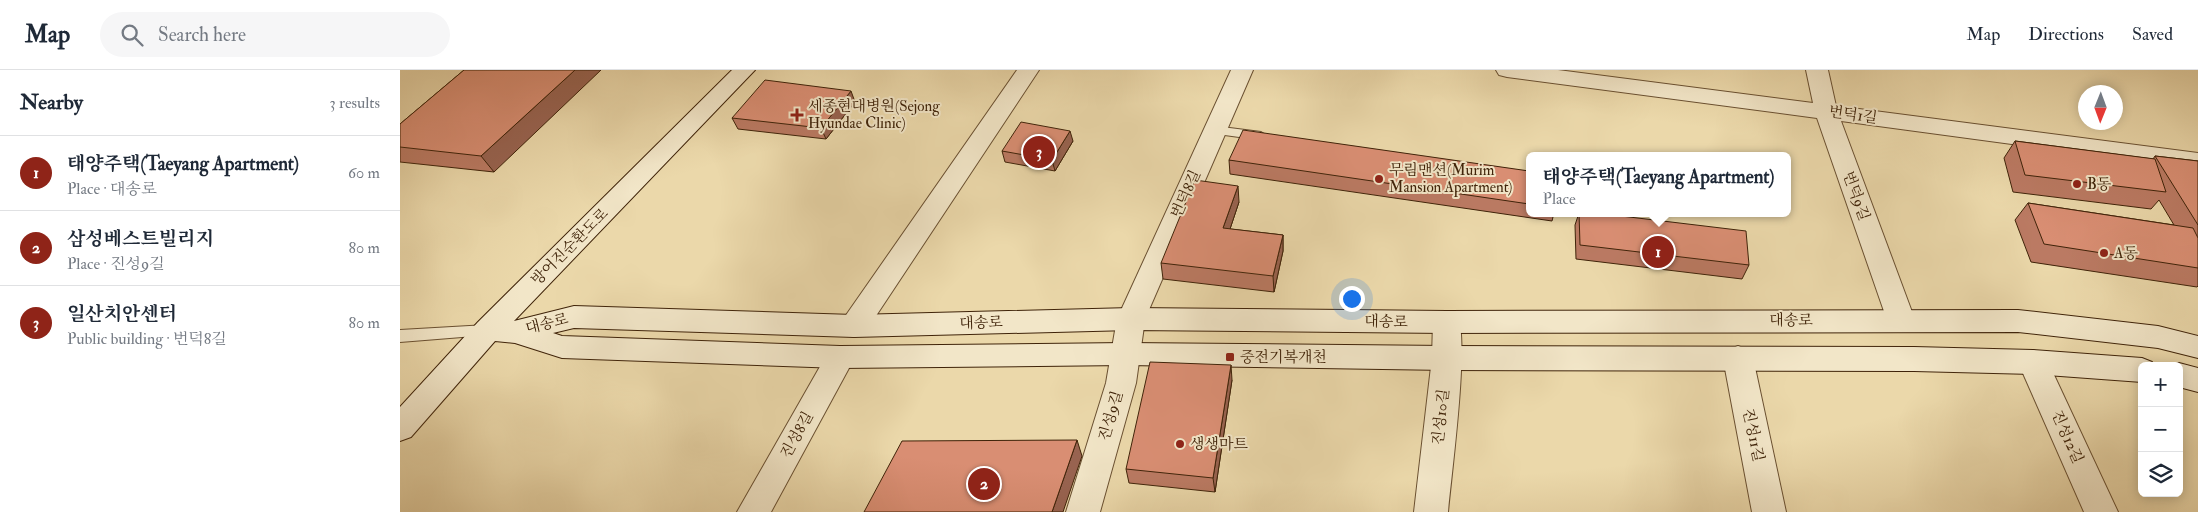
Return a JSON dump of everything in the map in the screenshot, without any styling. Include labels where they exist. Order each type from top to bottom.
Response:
[{"type":"main road","name":"방어진순환도로","points":[[400,428],[501,331],[744,70]]},
{"type":"main road","points":[[854,326],[1028,70]]},
{"type":"main road","name":"번덕8길","points":[[1131,319],[1242,70]]},
{"type":"main road","name":"번덕1길","points":[[1507,70],[2198,161]]},
{"type":"main road","name":"번덕9길","points":[[1817,70],[1826,111],[1901,320]]},
{"type":"main road","name":"대송로","points":[[501,331],[574,317],[854,326],[1131,319],[1448,322],[2018,321],[2158,337],[2198,347]]},
{"type":"main road","name":"진성9길","points":[[1084,512],[1121,383],[1131,319]]},
{"type":"main road","name":"진성10길","points":[[1431,512],[1447,358],[1448,322]]},
{"type":"main road","name":"대송로","points":[[501,331],[562,347],[840,357],[1126,354],[1447,358],[1914,359],[2033,362],[2138,370]]},
{"type":"main road","name":"진성8길","points":[[754,512],[840,357]]},
{"type":"main road","name":"진성11길","points":[[1738,358],[1769,512]]},
{"type":"main road","name":"진성12길","points":[[2033,362],[2101,512]]},
{"type":"main road","points":[[2183,376],[2198,380]]},
{"type":"lane","points":[[1214,130],[1273,138]]},
{"type":"lane","points":[[400,336],[501,331]]},
{"type":"building","points":[[464,70],[575,70],[481,156],[400,147],[400,124]]},
{"type":"building","name":"세종현대병원(Sejong Hyundae Clinic)","points":[[765,80],[851,91],[821,128],[732,118]]},
{"type":"building","points":[[1021,122],[1070,131],[1052,160],[1002,151]]},
{"type":"building","points":[[1243,130],[1526,171],[1526,204],[1229,160]]},
{"type":"building","points":[[2015,141],[2155,159],[2166,192],[2025,175]]},
{"type":"building","points":[[2155,156],[2198,161],[2198,225]]},
{"type":"building","points":[[1195,180],[1238,186],[1223,228],[1283,235],[1273,276],[1161,263]]},
{"type":"building","points":[[2028,203],[2193,228],[2198,238],[2198,268],[2044,244]]},
{"type":"building","points":[[1579,217],[1629,217],[1746,231],[1749,265],[1580,245]]},
{"type":"building","name":"생생마트","points":[[1150,362],[1231,365],[1213,478],[1126,469]]},
{"type":"building","points":[[1077,440],[1052,512],[864,512],[902,441]]},
{"type":"place","name":"세종현대병원(Sejong Hyundae Clinic)","points":[[797,115]]},
{"type":"place","name":"일산치안센터","points":[[1039,152]]},
{"type":"place","name":"무림맨션(Murim Mansion Apartment)","points":[[1379,179]]},
{"type":"place","name":"B동","points":[[2077,184]]},
{"type":"place","name":"태양주택(Taeyang Apartment)","points":[[1658,252]]},
{"type":"place","name":"A동","points":[[2104,253]]},
{"type":"place","name":"중전기복개천","points":[[1230,357]]},
{"type":"place","name":"생생마트","points":[[1180,444]]},
{"type":"place","name":"삼성베스트빌리지","points":[[984,484]]}]
